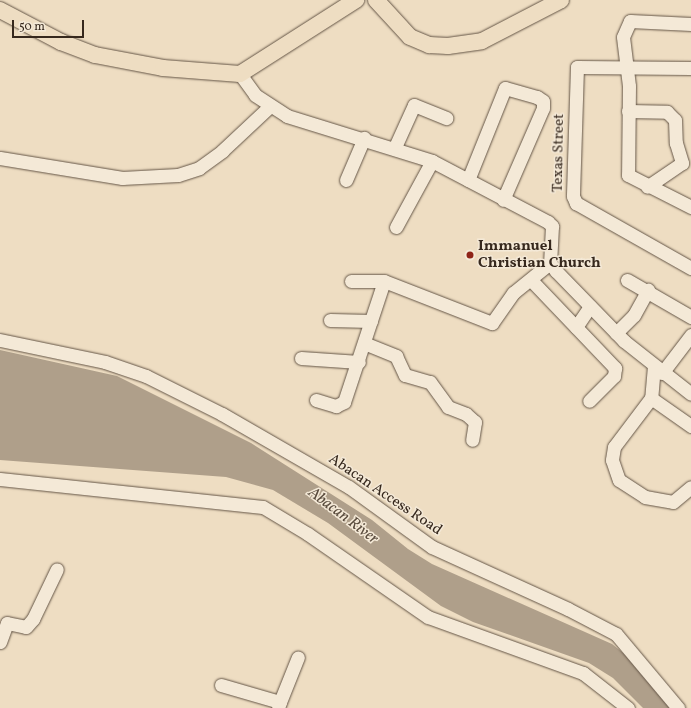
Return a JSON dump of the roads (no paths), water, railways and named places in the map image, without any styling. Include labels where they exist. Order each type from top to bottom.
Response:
[{"type":"main road","points":[[0,10],[61,42],[95,55],[163,68],[240,74],[356,0]]},
{"type":"main road","points":[[376,0],[388,15],[410,37],[429,45],[448,46],[482,42],[560,0]]},
{"type":"street","points":[[691,24],[630,21],[623,37],[628,111],[627,172],[647,187],[691,207]]},
{"type":"street","points":[[626,67],[691,68]]},
{"type":"street","name":"Texas Street","points":[[626,67],[577,68],[576,203],[690,265]]},
{"type":"street","points":[[240,74],[269,107],[287,116],[395,147],[432,161],[552,226],[550,263],[616,333],[658,370],[691,394]]},
{"type":"street","points":[[468,180],[505,88],[537,96],[543,101],[543,108],[503,200]]},
{"type":"street","points":[[395,147],[414,105],[446,118]]},
{"type":"street","points":[[0,158],[122,178],[178,176],[199,168],[222,151],[269,107]]},
{"type":"street","points":[[628,111],[667,112],[675,120],[676,143],[682,163],[647,187]]},
{"type":"street","points":[[346,180],[364,138]]},
{"type":"street","points":[[396,227],[432,161]]},
{"type":"street","points":[[351,280],[384,281],[492,323],[513,293],[550,263]]},
{"type":"street","points":[[530,280],[617,372],[590,401]]},
{"type":"street","points":[[627,280],[648,290],[691,317]]},
{"type":"street","points":[[316,400],[341,405],[359,362],[384,281]]},
{"type":"street","points":[[616,333],[634,315],[648,290]]},
{"type":"street","points":[[576,327],[590,306]]},
{"type":"street","points":[[330,320],[371,321]]},
{"type":"street","points":[[691,335],[658,370],[651,398],[614,447],[612,460],[619,480],[645,497],[673,502],[691,487]]},
{"type":"street","name":"Abacan Access Road","points":[[0,340],[105,362],[146,376],[191,398],[349,486],[432,547],[595,622],[632,649],[678,708]]},
{"type":"street","points":[[364,343],[396,356],[405,375],[430,382],[448,407],[466,414],[475,422],[472,440]]},
{"type":"street","points":[[301,358],[359,362]]},
{"type":"street","points":[[651,398],[691,426]]},
{"type":"street","points":[[0,479],[263,507],[314,538],[428,617],[584,673],[628,708]]},
{"type":"street","points":[[0,642],[7,623],[26,627],[33,619],[57,569]]},
{"type":"street","points":[[221,685],[279,705],[298,657]]},
{"type":"water","name":"Abacan River","points":[[0,350],[117,376],[251,443],[372,520],[408,549],[432,564],[612,644],[638,665],[673,708],[643,708],[613,678],[589,663],[473,622],[441,606],[328,523],[273,490],[226,477],[0,460]]},
{"type":"place","name":"Immanuel Christian Church","points":[[470,255]]}]
